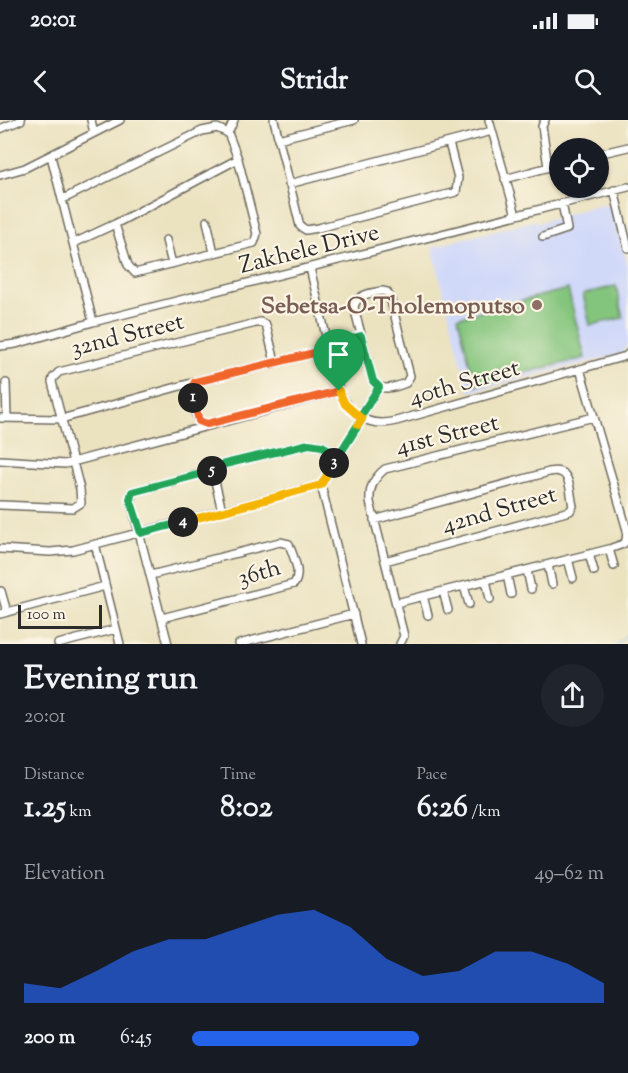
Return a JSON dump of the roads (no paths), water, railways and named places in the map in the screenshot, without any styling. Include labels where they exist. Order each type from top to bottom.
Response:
[{"type":"street","points":[[0,129],[21,120]]},
{"type":"street","points":[[91,120],[94,133]]},
{"type":"street","points":[[0,175],[18,171],[51,156],[120,120]]},
{"type":"street","points":[[116,224],[128,265],[132,272],[138,273],[251,244],[256,240],[257,234],[228,133],[234,120]]},
{"type":"street","points":[[274,120],[300,226],[303,229],[314,229],[456,192],[458,177],[449,143]]},
{"type":"street","points":[[278,140],[354,120]]},
{"type":"street","points":[[489,120],[516,215]]},
{"type":"street","points":[[505,179],[548,167],[542,126],[545,120]]},
{"type":"street","points":[[63,199],[202,131],[217,128],[228,133]]},
{"type":"street","points":[[289,184],[492,131]]},
{"type":"street","points":[[609,151],[628,147]]},
{"type":"street","points":[[51,156],[93,322]]},
{"type":"street","points":[[74,243],[116,224],[237,159]]},
{"type":"street","name":"Zakhele Drive","points":[[0,346],[16,344],[93,322],[628,187]]},
{"type":"street","points":[[614,190],[628,248]]},
{"type":"street","points":[[543,237],[567,229],[562,203]]},
{"type":"street","points":[[207,221],[214,253]]},
{"type":"street","points":[[166,240],[172,264]]},
{"type":"street","points":[[310,268],[339,391],[345,404],[361,418]]},
{"type":"street","points":[[387,292],[410,376],[408,382],[388,388],[379,387],[373,381],[361,336],[354,307],[356,301],[366,295],[387,292]]},
{"type":"street","name":"32nd Street","points":[[0,505],[73,508],[81,503],[82,496],[52,382],[55,374],[67,369],[260,322],[266,325],[268,330],[275,362]]},
{"type":"street","points":[[6,383],[3,418],[61,419],[275,362],[361,336]]},
{"type":"street","points":[[627,355],[628,365]]},
{"type":"street","name":"40th Street","points":[[361,418],[375,423],[388,423],[627,355]]},
{"type":"street","points":[[396,603],[609,549],[626,541],[627,530],[580,369]]},
{"type":"street","points":[[195,382],[191,394],[197,417],[202,424],[207,424]]},
{"type":"street","points":[[0,549],[64,552],[321,485],[379,387]]},
{"type":"street","points":[[0,460],[60,464],[73,462],[207,424],[339,391]]},
{"type":"street","name":"41st Street","points":[[400,644],[404,636],[369,492],[378,475],[385,469],[594,417]]},
{"type":"street","points":[[168,644],[141,533],[130,499],[132,492],[215,470],[221,465],[309,444],[322,446],[339,455]]},
{"type":"street","points":[[215,470],[214,477],[222,511]]},
{"type":"street","name":"42nd Street","points":[[374,520],[557,470],[566,476],[573,506],[570,511],[385,561]]},
{"type":"street","points":[[321,485],[362,644]]},
{"type":"street","name":"36th","points":[[151,575],[280,542],[289,544],[298,574],[294,584],[162,618]]},
{"type":"street","points":[[95,544],[120,644]]},
{"type":"street","points":[[609,549],[614,566]]},
{"type":"street","points":[[589,554],[594,571]]},
{"type":"street","points":[[568,559],[573,578]]},
{"type":"street","points":[[548,565],[552,584]]},
{"type":"street","points":[[527,570],[531,589]]},
{"type":"street","points":[[507,575],[511,594]]},
{"type":"street","points":[[486,580],[490,599]]},
{"type":"street","points":[[1,591],[4,613],[105,586]]},
{"type":"street","points":[[465,586],[469,604]]},
{"type":"street","points":[[443,591],[448,610]]},
{"type":"street","points":[[423,596],[428,615]]},
{"type":"street","points":[[239,644],[354,614]]},
{"type":"street","points":[[58,644],[116,629]]},
{"type":"waterway","points":[[617,644],[628,633]]},
{"type":"place","name":"Sebetsa-O-Tholemoputso","points":[[537,305]]}]
